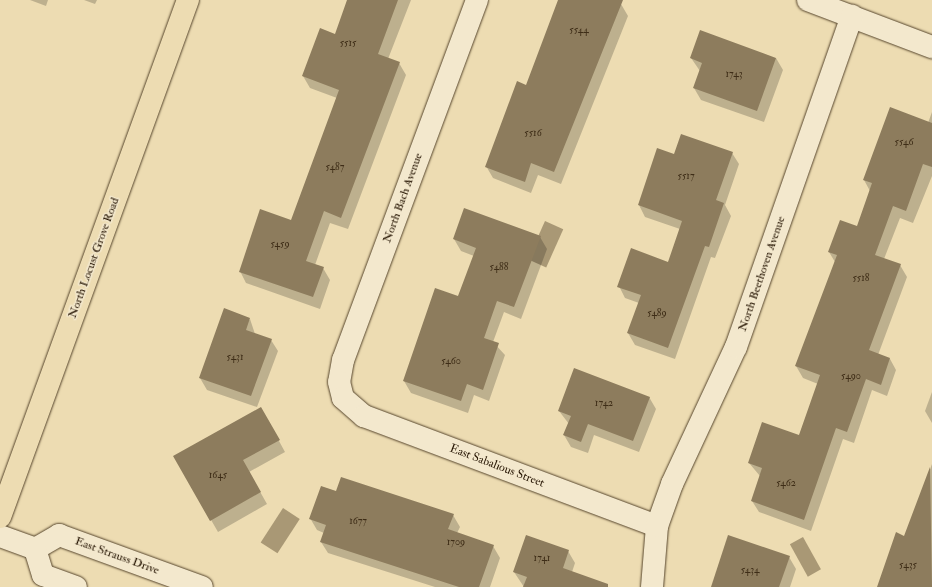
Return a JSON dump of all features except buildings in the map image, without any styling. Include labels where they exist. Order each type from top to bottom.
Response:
[{"type":"main road","name":"North Locust Grove Road","points":[[0,517],[188,0]]},
{"type":"street","name":"North Bach Avenue","points":[[342,398],[339,382],[343,360],[477,0]]},
{"type":"street","points":[[808,0],[932,47]]},
{"type":"street","name":"North Beethoven Avenue","points":[[652,587],[657,526],[672,484],[736,347],[852,16]]},
{"type":"street","name":"East Sabalious Street","points":[[342,398],[364,416],[657,526]]},
{"type":"street","name":"East Strauss Drive","points":[[35,549],[58,535],[202,587]]},
{"type":"street","points":[[0,536],[35,549],[43,575],[76,587]]},
{"type":"shaded area","points":[[545,221],[563,229],[546,268],[528,259]]},
{"type":"shaded area","points":[[283,508],[300,519],[277,553],[261,542]]},
{"type":"shaded area","points":[[803,537],[821,569],[808,577],[790,544]]}]
